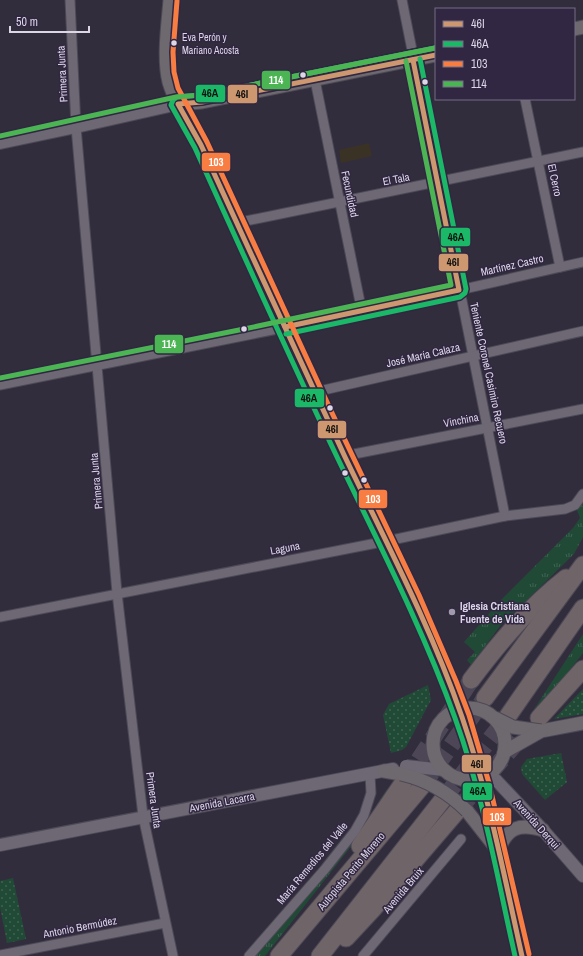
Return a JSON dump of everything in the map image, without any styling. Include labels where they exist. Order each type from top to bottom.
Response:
[{"type":"highway","points":[[471,680],[512,628],[551,590],[583,565]]},
{"type":"highway","points":[[485,698],[583,565]]},
{"type":"highway","points":[[501,717],[583,608]]},
{"type":"highway","points":[[540,724],[564,691],[583,669]]},
{"type":"highway","points":[[564,691],[583,675]]},
{"type":"highway","points":[[314,915],[403,775]]},
{"type":"highway","name":"Autopista Perito Moreno","points":[[279,956],[422,786]]},
{"type":"highway","points":[[320,956],[444,798]]},
{"type":"highway","points":[[330,956],[462,811]]},
{"type":"main road","points":[[170,0],[166,47],[169,82],[178,104],[201,146],[344,456],[387,541],[489,777]]},
{"type":"main road","points":[[178,104],[202,102],[435,55]]},
{"type":"main road","points":[[489,777],[462,779],[444,770],[434,754],[434,737],[436,730],[444,719],[459,709],[476,708],[501,717],[513,727],[540,724],[583,723]]},
{"type":"main road","points":[[501,717],[505,742],[504,752],[500,762],[489,777],[485,792],[522,956]]},
{"type":"main road","points":[[504,752],[540,724]]},
{"type":"main road","points":[[384,771],[425,781],[439,788],[458,802],[462,811],[498,851]]},
{"type":"main road","points":[[498,851],[504,837],[514,829],[525,826],[543,830]]},
{"type":"street","name":"Primera Junta","points":[[70,0],[76,127],[118,593],[143,816],[173,956]]},
{"type":"street","name":"Teniente Coronel Casimiro Recuero","points":[[402,0],[505,516]]},
{"type":"street","name":"Fecundidad","points":[[315,80],[362,312]]},
{"type":"street","name":"El Cerro","points":[[525,100],[560,267]]},
{"type":"street","points":[[0,143],[178,104]]},
{"type":"street","name":"El Tala","points":[[236,223],[438,183],[583,152]]},
{"type":"street","name":"Martínez Castro","points":[[0,385],[362,312],[583,262]]},
{"type":"street","name":"José María Calaza","points":[[315,392],[583,331]]},
{"type":"street","name":"Vinchina","points":[[344,456],[583,409]]},
{"type":"street","name":"Laguna","points":[[0,617],[387,541],[505,516],[565,509],[575,505],[583,494]]},
{"type":"street","points":[[403,775],[444,770]]},
{"type":"street","name":"Avenida Lacarra","points":[[0,845],[143,816],[384,771]]},
{"type":"street","name":"María Remedios del Valle","points":[[248,956],[325,869],[355,831],[364,815],[371,793],[370,774]]},
{"type":"street","name":"Avenida Derqui","points":[[489,777],[543,830],[583,876]]},
{"type":"street","name":"Avenida Bruix","points":[[363,956],[461,839]]},
{"type":"street","name":"Antonio Bermúdez","points":[[0,955],[165,922]]},
{"type":"shaded area","points":[[369,143],[372,156],[341,163],[339,150]]},
{"type":"green space","points":[[583,502],[583,537],[574,554],[500,626],[471,665],[467,660],[475,652],[464,642],[502,599],[573,528],[580,518],[577,510]]},
{"type":"green space","points":[[583,634],[583,653],[535,715],[531,714]]},
{"type":"green space","points":[[428,685],[431,700],[406,747],[402,750],[391,753],[383,715],[389,704]]},
{"type":"green space","points":[[583,689],[583,714],[554,719]]},
{"type":"green space","points":[[561,753],[567,782],[545,800],[522,774],[521,767],[527,759]]},
{"type":"green space","points":[[395,786],[353,844],[265,956],[254,956],[357,835],[387,789]]},
{"type":"green space","points":[[13,878],[26,939],[7,943],[0,907],[0,881]]},
{"type":"tunnel","points":[[405,781],[471,680]]},
{"type":"tunnel","points":[[422,786],[485,698]]},
{"type":"tunnel","points":[[444,798],[508,716]]},
{"type":"tunnel","points":[[458,810],[518,741]]},
{"type":"transit line","name":"103","points":[[177,1],[173,52],[174,72],[178,88],[207,142],[333,415],[419,595],[456,681],[469,715],[489,783],[529,954]]},
{"type":"transit line","name":"46A","points":[[435,48],[201,95],[177,97],[173,100],[171,105],[195,148],[302,382],[400,587],[429,652],[455,718],[474,776],[489,836],[515,956]]},
{"type":"transit line","name":"114","points":[[0,136],[176,97],[201,95],[435,48]]},
{"type":"transit line","name":"46I","points":[[435,55],[202,102],[178,104],[201,145],[345,457],[407,585],[450,683],[472,746],[488,806],[522,956]]},
{"type":"transit line","name":"46A","points":[[286,334],[460,297],[465,293],[466,289],[420,59]]},
{"type":"transit line","name":"46I","points":[[285,327],[459,290],[413,60]]},
{"type":"transit line","name":"114","points":[[0,378],[244,329],[451,285],[406,61]]},
{"type":"place","name":"Eva Perón y Mariano Acosta","points":[[174,43]]},
{"type":"place","name":"Iglesia Cristiana Fuente de Vida","points":[[452,612]]}]
